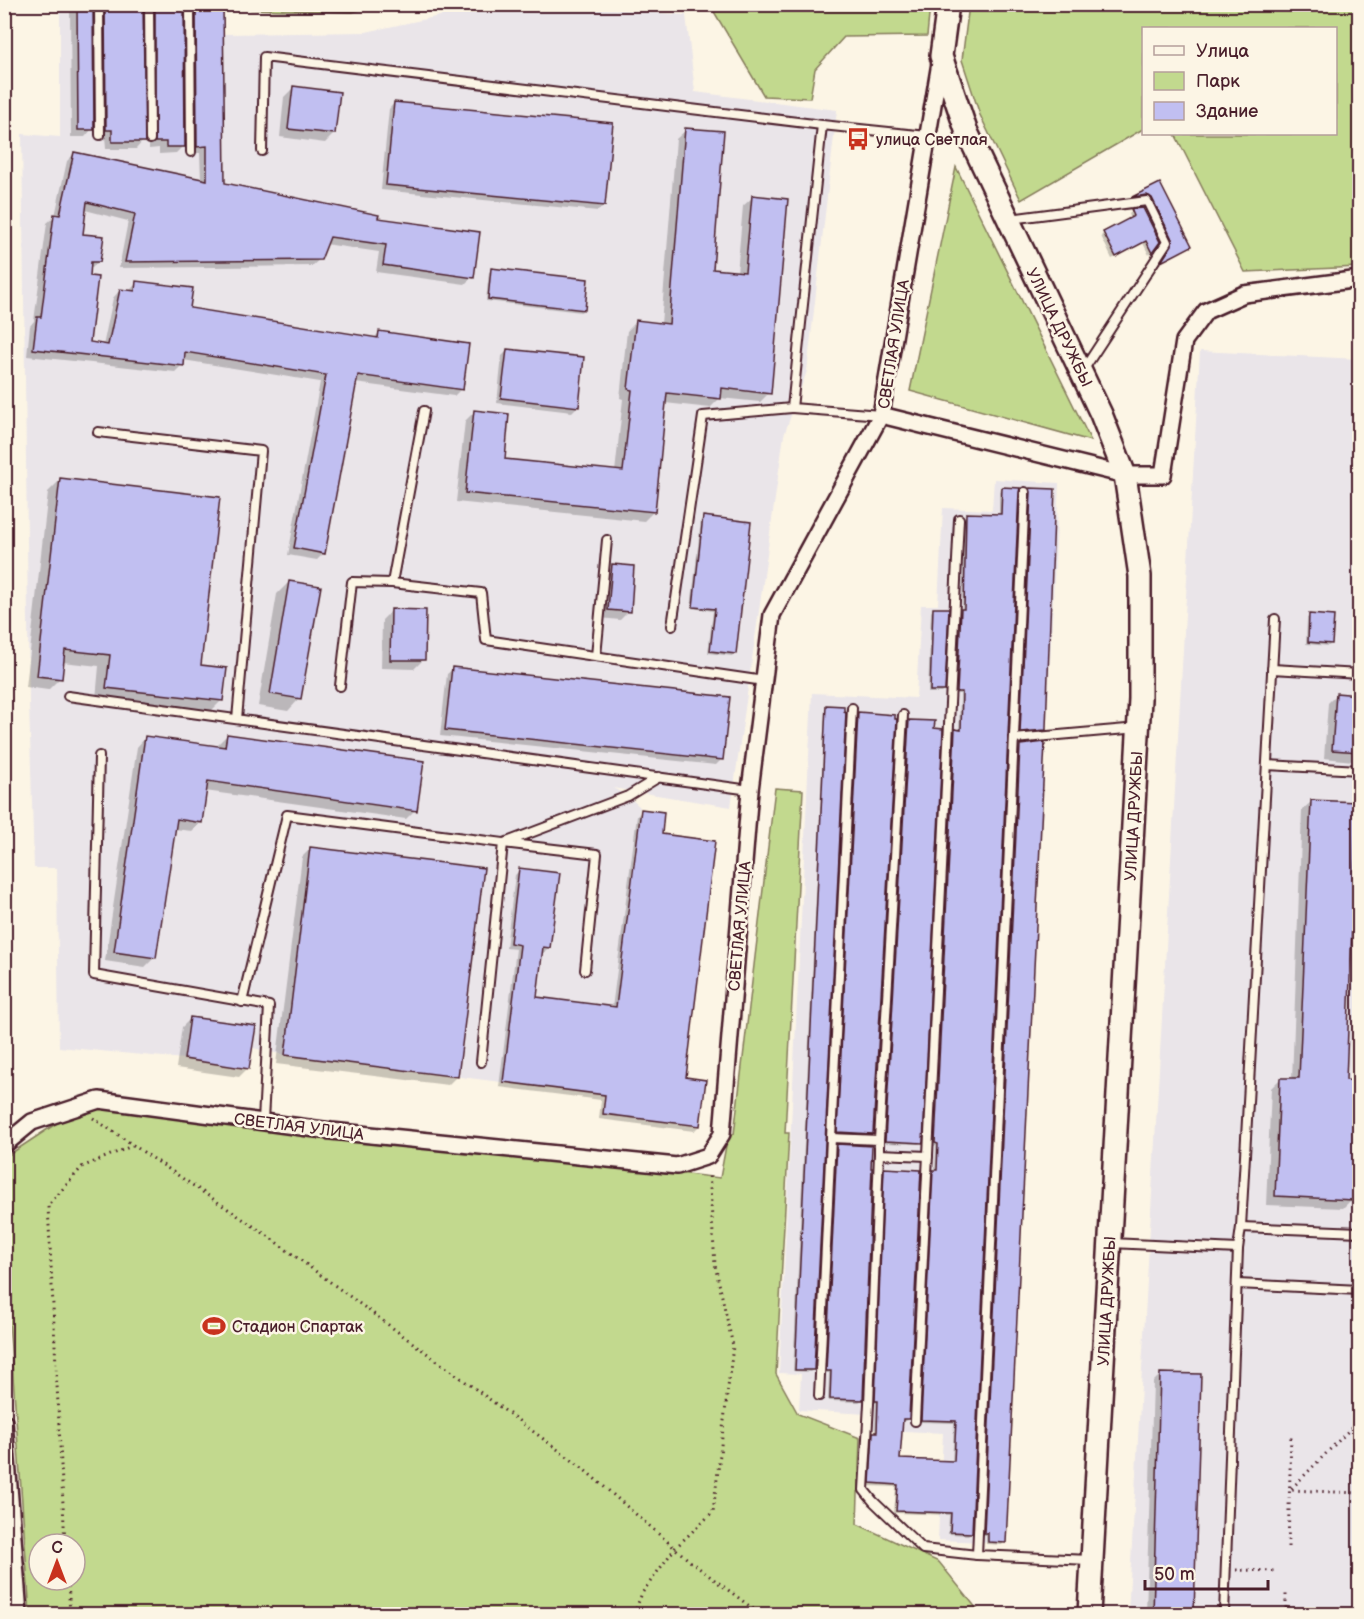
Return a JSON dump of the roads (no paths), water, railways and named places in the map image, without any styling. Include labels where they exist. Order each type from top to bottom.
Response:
[{"type":"street","name":"СВЕТЛАЯ УЛИЦА","points":[[4,1145],[32,1122],[99,1100],[331,1131],[677,1166],[708,1156],[722,1134],[750,790],[772,615],[881,415],[948,4]]},
{"type":"street","name":"УЛИЦА ДРУЖБЫ","points":[[941,56],[966,130],[1101,414],[1125,475],[1140,576],[1140,699],[1089,1614]]},
{"type":"street","points":[[881,415],[1125,475],[1163,475],[1184,341],[1206,311],[1244,294],[1359,279]]},
{"type":"street","points":[[4,1422],[10,1575],[19,1614]]},
{"type":"lane","points":[[99,4],[100,135]]},
{"type":"lane","points":[[149,4],[150,139]]},
{"type":"lane","points":[[190,4],[191,152]]},
{"type":"lane","points":[[262,151],[264,57],[822,125],[927,135]]},
{"type":"lane","points":[[792,408],[822,125]]},
{"type":"lane","points":[[1008,219],[1147,201],[1167,242],[1081,372]]},
{"type":"lane","points":[[672,626],[703,416],[792,408],[881,415]]},
{"type":"lane","points":[[392,583],[424,411]]},
{"type":"lane","points":[[98,432],[261,451],[237,719]]},
{"type":"lane","points":[[977,1555],[1025,492]]},
{"type":"lane","points":[[915,1421],[959,519]]},
{"type":"lane","points":[[596,656],[607,540]]},
{"type":"lane","points":[[340,686],[352,582],[392,583],[481,593],[486,640],[764,681]]},
{"type":"lane","points":[[1224,1614],[1238,1250],[1275,619]]},
{"type":"lane","points":[[1272,669],[1359,674]]},
{"type":"lane","points":[[68,696],[750,790]]},
{"type":"lane","points":[[819,1396],[852,708]]},
{"type":"lane","points":[[903,714],[879,1140],[864,1490],[923,1549],[977,1555],[1092,1560]]},
{"type":"lane","points":[[1014,739],[1138,728]]},
{"type":"lane","points":[[99,756],[94,975],[269,1006],[262,1121]]},
{"type":"lane","points":[[1267,765],[1359,770]]},
{"type":"lane","points":[[503,843],[628,796],[659,777]]},
{"type":"lane","points":[[242,1002],[287,814],[597,855],[585,970]]},
{"type":"lane","points":[[481,1062],[503,843]]},
{"type":"lane","points":[[831,1138],[879,1140]]},
{"type":"lane","points":[[879,1154],[928,1156]]},
{"type":"lane","points":[[1241,1227],[1359,1232]]},
{"type":"lane","points":[[1109,1243],[1238,1250]]},
{"type":"lane","points":[[1237,1284],[1359,1290]]},
{"type":"place","name":"улица Светлая","points":[[858,139]]},
{"type":"place","name":"Стадион Спартак","points":[[214,1326]]}]
